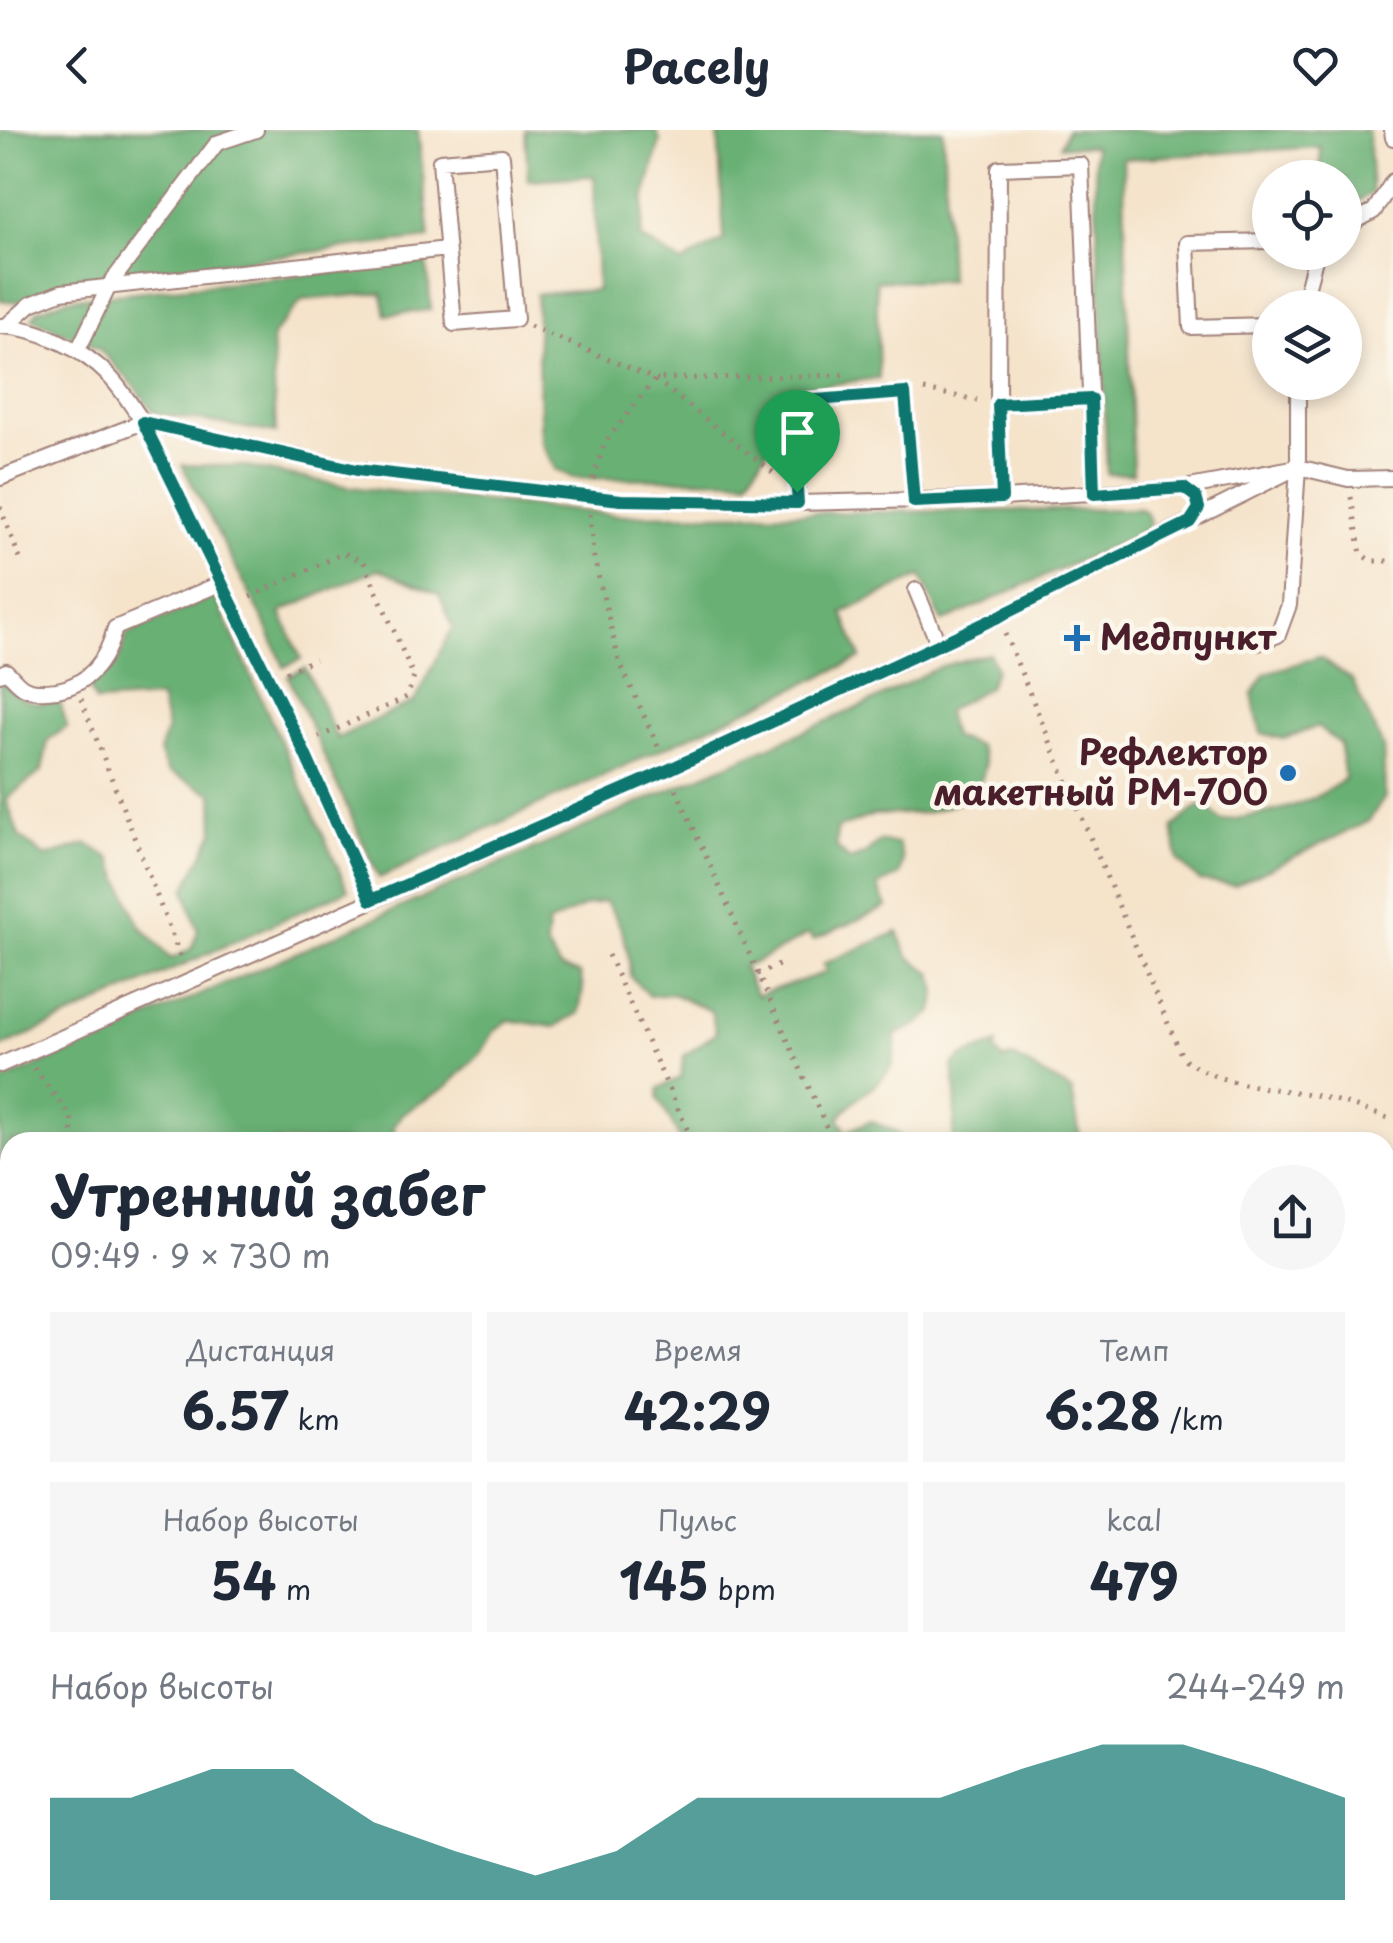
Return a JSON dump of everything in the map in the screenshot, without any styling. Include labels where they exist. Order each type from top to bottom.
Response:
[{"type":"lane","points":[[78,350],[110,284],[217,143],[256,130]]},
{"type":"lane","points":[[1392,130],[1393,138]]},
{"type":"lane","points":[[502,156],[516,319],[454,324],[440,162],[502,156]]},
{"type":"lane","points":[[1002,498],[998,404],[999,168],[1081,164],[1094,494]]},
{"type":"lane","points":[[1362,217],[1374,211],[1393,181]]},
{"type":"lane","points":[[1252,241],[1187,243],[1191,327],[1252,325]]},
{"type":"lane","points":[[3,326],[31,304],[62,292],[447,249]]},
{"type":"lane","points":[[3,326],[78,350],[109,376],[143,422],[301,745],[371,900]]},
{"type":"lane","points":[[798,498],[790,402],[905,393],[914,502]]},
{"type":"lane","points":[[998,404],[1091,399]]},
{"type":"lane","points":[[1258,643],[1278,635],[1289,605],[1298,400]]},
{"type":"lane","points":[[0,478],[143,422],[357,470],[621,500],[798,498],[914,502],[1094,494],[1184,488],[1298,466],[1348,479],[1393,478]]},
{"type":"lane","points":[[0,1065],[668,770],[998,617],[1298,466]]},
{"type":"lane","points":[[1184,488],[1196,497],[1199,508],[1190,522]]},
{"type":"lane","points":[[0,674],[6,671],[24,688],[44,692],[76,686],[96,669],[109,650],[114,628],[222,583]]},
{"type":"lane","points":[[916,590],[938,643]]},
{"type":"path","points":[[516,319],[654,379],[798,498]]},
{"type":"path","points":[[1348,479],[1361,554],[1371,560],[1393,561]]},
{"type":"path","points":[[0,507],[20,559]]},
{"type":"path","points":[[233,604],[344,553],[364,562],[414,677],[407,697],[301,745]]},
{"type":"path","points":[[998,617],[1182,1057],[1211,1075],[1267,1089],[1311,1094],[1393,1120]]},
{"type":"path","points":[[269,680],[316,658]]},
{"type":"path","points":[[76,686],[190,980]]},
{"type":"path","points":[[668,770],[828,1132]]},
{"type":"path","points":[[608,955],[688,1132]]},
{"type":"path","points":[[757,974],[781,964]]},
{"type":"path","points":[[24,1054],[71,1117],[73,1132]]},
{"type":"green space","points":[[0,130],[418,130],[430,238],[63,282],[19,302],[0,300]]},
{"type":"green space","points":[[525,130],[656,130],[660,141],[645,198],[641,238],[682,263],[724,239],[718,130],[943,130],[949,280],[876,281],[879,378],[785,391],[773,441],[748,480],[573,478],[555,469],[541,442],[536,294],[597,290],[594,176],[528,180]]},
{"type":"green space","points":[[1066,130],[1368,130],[1372,193],[1362,199],[1362,160],[1320,160],[1320,147],[1123,159],[1133,473],[1107,474],[1094,146],[1060,146]]},
{"type":"green space","points":[[427,262],[431,310],[386,315],[382,293],[302,300],[272,336],[276,433],[154,413],[98,348],[32,318],[38,310],[66,299]]},
{"type":"green space","points":[[182,465],[242,466],[350,487],[619,515],[1141,509],[1150,523],[1146,531],[942,622],[921,576],[843,613],[861,658],[379,878],[288,676],[305,668],[337,738],[415,701],[453,627],[439,594],[378,569],[281,612],[301,659],[284,667]]},
{"type":"green space","points":[[215,596],[348,890],[0,1048],[0,685],[3,683],[29,701],[60,702],[67,727],[48,740],[42,771],[6,799],[19,836],[45,857],[87,844],[111,858],[140,925],[171,959],[191,949],[198,931],[185,889],[214,832],[213,794],[167,771],[159,752],[167,729],[160,698],[96,702],[89,687],[119,660],[127,634]]},
{"type":"green space","points":[[989,653],[996,668],[988,687],[946,711],[952,737],[979,746],[985,765],[982,778],[953,804],[927,813],[873,815],[837,829],[836,847],[849,860],[864,855],[880,841],[898,844],[903,860],[900,875],[878,886],[887,907],[813,940],[809,934],[743,967],[757,996],[826,972],[823,964],[898,932],[908,956],[932,973],[937,991],[933,1012],[895,1035],[895,1052],[885,1075],[839,1118],[846,1132],[677,1132],[658,1098],[659,1088],[680,1078],[684,1056],[716,1033],[711,1011],[673,994],[649,996],[630,976],[624,936],[605,901],[548,924],[546,946],[560,968],[580,974],[583,988],[579,1013],[555,1027],[509,1020],[495,1030],[481,1053],[445,1088],[402,1114],[394,1132],[0,1132],[0,1082],[871,702],[939,667]]},
{"type":"green space","points":[[1319,657],[1352,680],[1383,747],[1385,797],[1369,821],[1235,885],[1200,881],[1178,861],[1173,827],[1199,806],[1211,810],[1221,821],[1253,816],[1318,796],[1345,778],[1339,743],[1317,727],[1283,739],[1261,733],[1252,695],[1266,673]]},
{"type":"green space","points":[[997,1044],[995,1050],[1002,1060],[1014,1057],[1072,1091],[1079,1132],[954,1132],[953,1065],[962,1057]]},
{"type":"green space","points":[[870,1121],[896,1132],[846,1132]]},
{"type":"place","name":"Медпункт","points":[[1077,638]]},
{"type":"place","name":"Рефлектор макетный РМ-700","points":[[1288,773]]},
{"type":"route","points":[[905,393],[914,502],[1002,498],[998,404],[1091,399],[1094,494],[1184,488],[1196,497],[1199,508],[1190,522],[998,617],[668,770],[371,900],[301,745],[143,422],[357,470],[621,500],[798,503],[797,492],[790,402],[905,393]]}]
